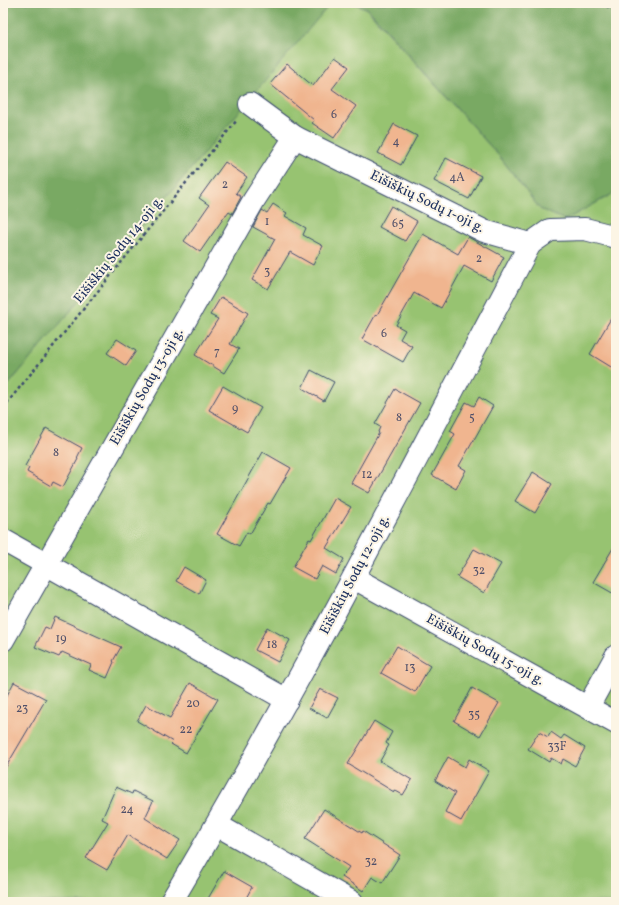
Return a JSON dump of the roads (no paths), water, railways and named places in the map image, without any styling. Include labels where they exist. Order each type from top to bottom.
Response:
[{"type":"street","name":"Eišiškių Sodų 1-oji g.","points":[[250,104],[295,137],[484,231],[530,244]]},
{"type":"street","name":"Eišiškių Sodų 13-oji g.","points":[[3,640],[254,200],[295,137]]},
{"type":"street","points":[[530,244],[550,230],[585,229],[616,237]]},
{"type":"street","name":"Eišiškių Sodų 12-oji g.","points":[[171,902],[217,825],[354,578],[530,244]]},
{"type":"street","points":[[3,540],[287,700]]},
{"type":"street","name":"Eišiškių Sodų 15-oji g.","points":[[354,578],[616,722]]},
{"type":"street","points":[[588,707],[616,656]]},
{"type":"street","points":[[217,825],[352,902]]}]
